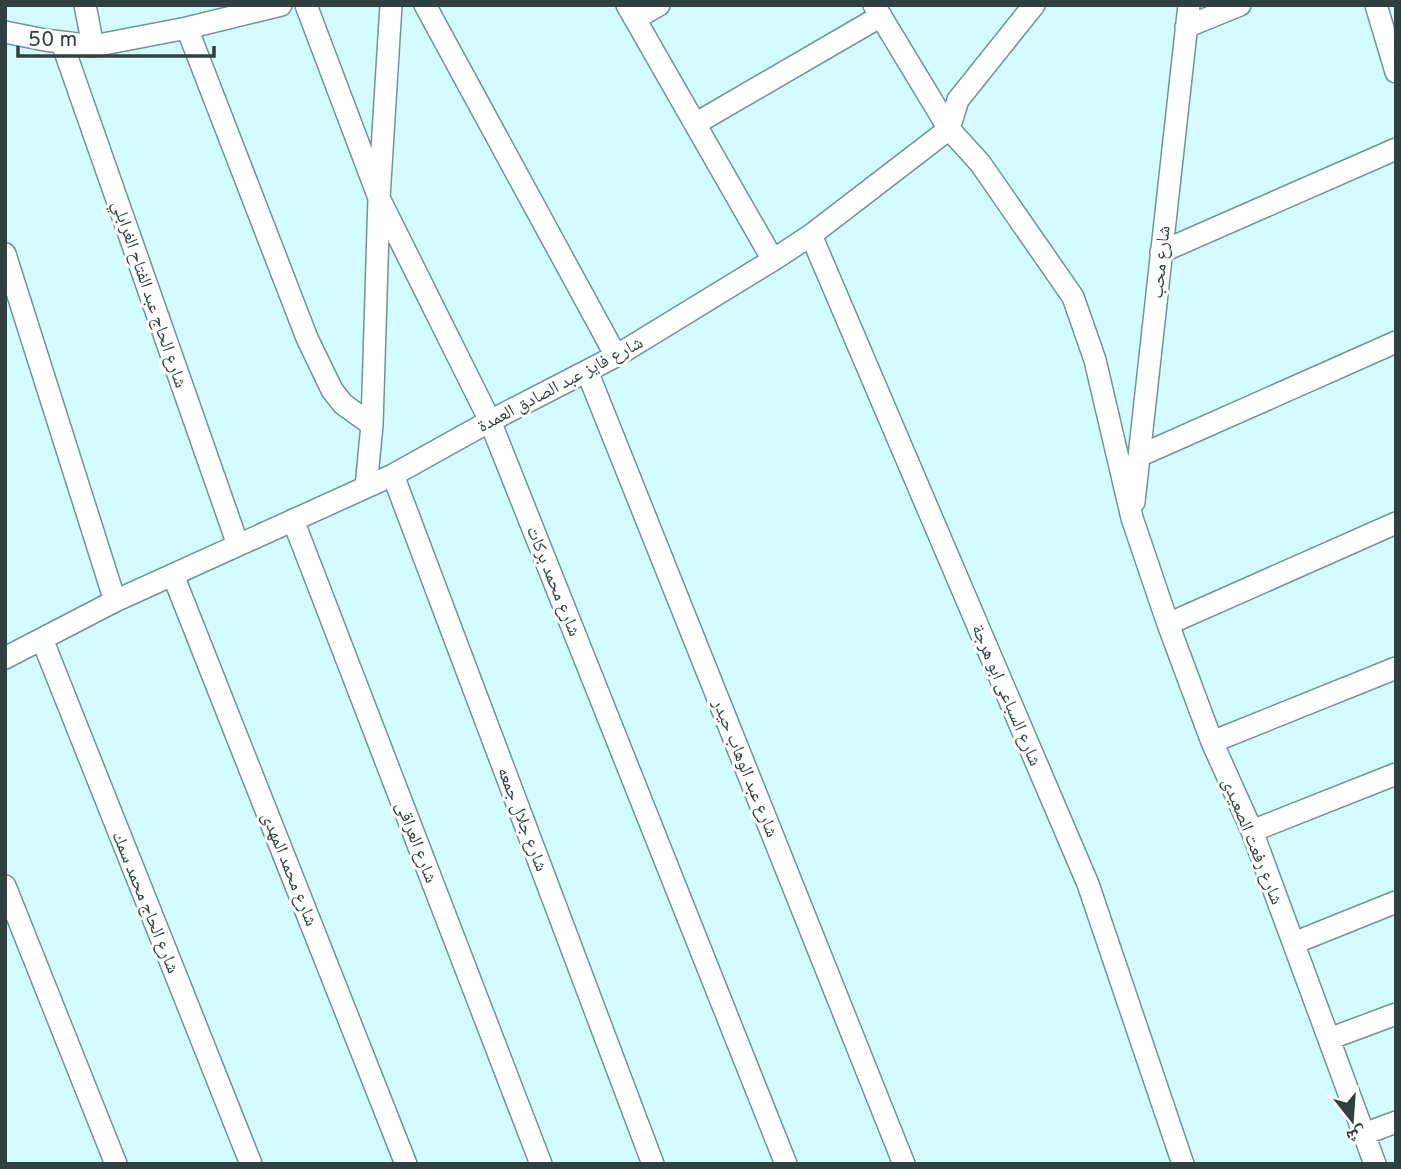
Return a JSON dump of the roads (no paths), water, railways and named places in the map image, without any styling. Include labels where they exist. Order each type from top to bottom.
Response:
[{"type":"street","points":[[85,5],[93,46]]},
{"type":"street","points":[[5,32],[93,46],[187,28],[281,5]]},
{"type":"street","name":"شارع محمد بركات","points":[[306,5],[379,198],[490,421],[786,1164]]},
{"type":"street","points":[[366,487],[372,425],[379,198],[391,5]]},
{"type":"street","points":[[425,5],[616,356]]},
{"type":"street","points":[[659,5],[631,12],[773,260]]},
{"type":"street","points":[[949,129],[958,100],[1034,5]]},
{"type":"street","name":"شارع محب","points":[[1132,518],[1189,5]]},
{"type":"street","points":[[1186,27],[1240,5]]},
{"type":"street","points":[[1376,5],[1396,72]]},
{"type":"street","points":[[695,124],[877,11]]},
{"type":"street","name":"شارع رفعت الصعيدى","points":[[877,11],[949,129],[979,163],[1073,297],[1095,360],[1132,518],[1168,624],[1212,742],[1252,831],[1375,1164]]},
{"type":"street","points":[[187,28],[306,338],[332,390],[343,404],[372,425]]},
{"type":"street","name":"شارع الحاج عبد الفتاح الغرابلي","points":[[62,43],[239,545]]},
{"type":"street","name":"شارع فايز عبد الصادق العمدة","points":[[6,653],[42,639],[116,601],[393,475],[616,356],[811,235],[949,129]]},
{"type":"street","points":[[1161,252],[1396,149]]},
{"type":"street","name":"شارع السباعى ابو هرجة","points":[[811,235],[1088,884],[1183,1164]]},
{"type":"street","points":[[5,254],[116,601]]},
{"type":"street","points":[[1139,456],[1396,342]]},
{"type":"street","name":"شارع عبد الوهاب حيدر","points":[[587,371],[904,1164]]},
{"type":"street","name":"شارع جلال جمعه","points":[[393,475],[653,1164]]},
{"type":"street","name":"شارع العراقى","points":[[293,520],[541,1164]]},
{"type":"street","points":[[1168,624],[1396,523]]},
{"type":"street","name":"شارع محمد المهدى","points":[[173,575],[406,1164]]},
{"type":"street","name":"شارع الحاج محمد سمك","points":[[42,639],[251,1164]]},
{"type":"street","points":[[1212,742],[1396,668]]},
{"type":"street","points":[[1252,831],[1396,774]]},
{"type":"street","points":[[5,886],[116,1164]]},
{"type":"street","points":[[1294,943],[1396,902]]},
{"type":"street","points":[[1329,1039],[1396,1014]]},
{"type":"street","points":[[1364,1134],[1396,1122]]}]
